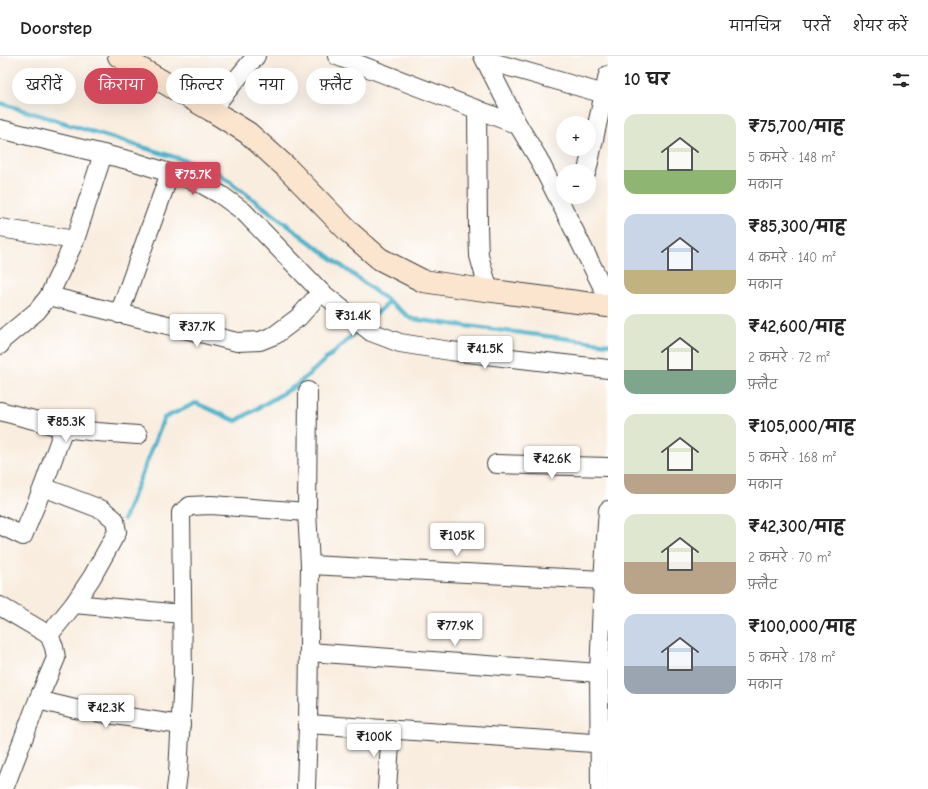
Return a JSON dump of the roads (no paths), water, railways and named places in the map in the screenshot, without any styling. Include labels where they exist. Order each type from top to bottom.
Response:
[{"type":"street","points":[[119,56],[248,133],[286,167],[350,233],[380,259],[423,281],[608,306]]},
{"type":"street","points":[[211,110],[256,56]]},
{"type":"street","points":[[337,56],[518,125]]},
{"type":"street","points":[[484,58],[606,94]]},
{"type":"street","points":[[484,58],[518,125],[538,158],[556,183]]},
{"type":"street","points":[[589,164],[606,94],[608,76]]},
{"type":"street","points":[[477,109],[479,256],[489,291]]},
{"type":"street","points":[[0,129],[132,161],[198,182],[221,194],[243,210],[320,292],[371,332],[400,343],[450,351],[608,369]]},
{"type":"street","points":[[0,342],[37,311],[49,296],[75,240],[103,154]]},
{"type":"street","points":[[119,314],[170,173]]},
{"type":"street","points":[[566,204],[608,298]]},
{"type":"street","points":[[0,228],[75,240]]},
{"type":"street","points":[[49,296],[237,342],[260,341],[275,335],[299,317],[320,292]]},
{"type":"street","points":[[306,789],[310,565],[307,512],[308,391]]},
{"type":"street","points":[[0,412],[64,428],[138,435]]},
{"type":"street","points":[[0,525],[23,536],[43,487],[64,428]]},
{"type":"street","points":[[496,464],[608,467]]},
{"type":"street","points":[[43,487],[103,510],[115,520],[117,532],[92,578],[74,604],[49,635]]},
{"type":"street","points":[[176,789],[183,676],[181,514],[190,506],[211,505],[307,512]]},
{"type":"street","points":[[600,789],[604,743],[600,672],[603,580],[608,510]]},
{"type":"street","points":[[310,565],[603,580]]},
{"type":"street","points":[[74,604],[182,614]]},
{"type":"street","points":[[0,606],[49,635],[54,647],[56,658],[38,700],[4,789]]},
{"type":"street","points":[[309,652],[600,672]]},
{"type":"street","points":[[38,700],[75,709],[180,725]]},
{"type":"street","points":[[308,724],[604,743]]},
{"type":"street","points":[[387,789],[391,729]]},
{"type":"waterway","points":[[0,103],[213,169],[412,319],[608,344]]},
{"type":"waterway","points":[[366,323],[389,302]]},
{"type":"waterway","points":[[124,519],[164,418],[196,403],[236,421],[297,385],[361,328]]}]
